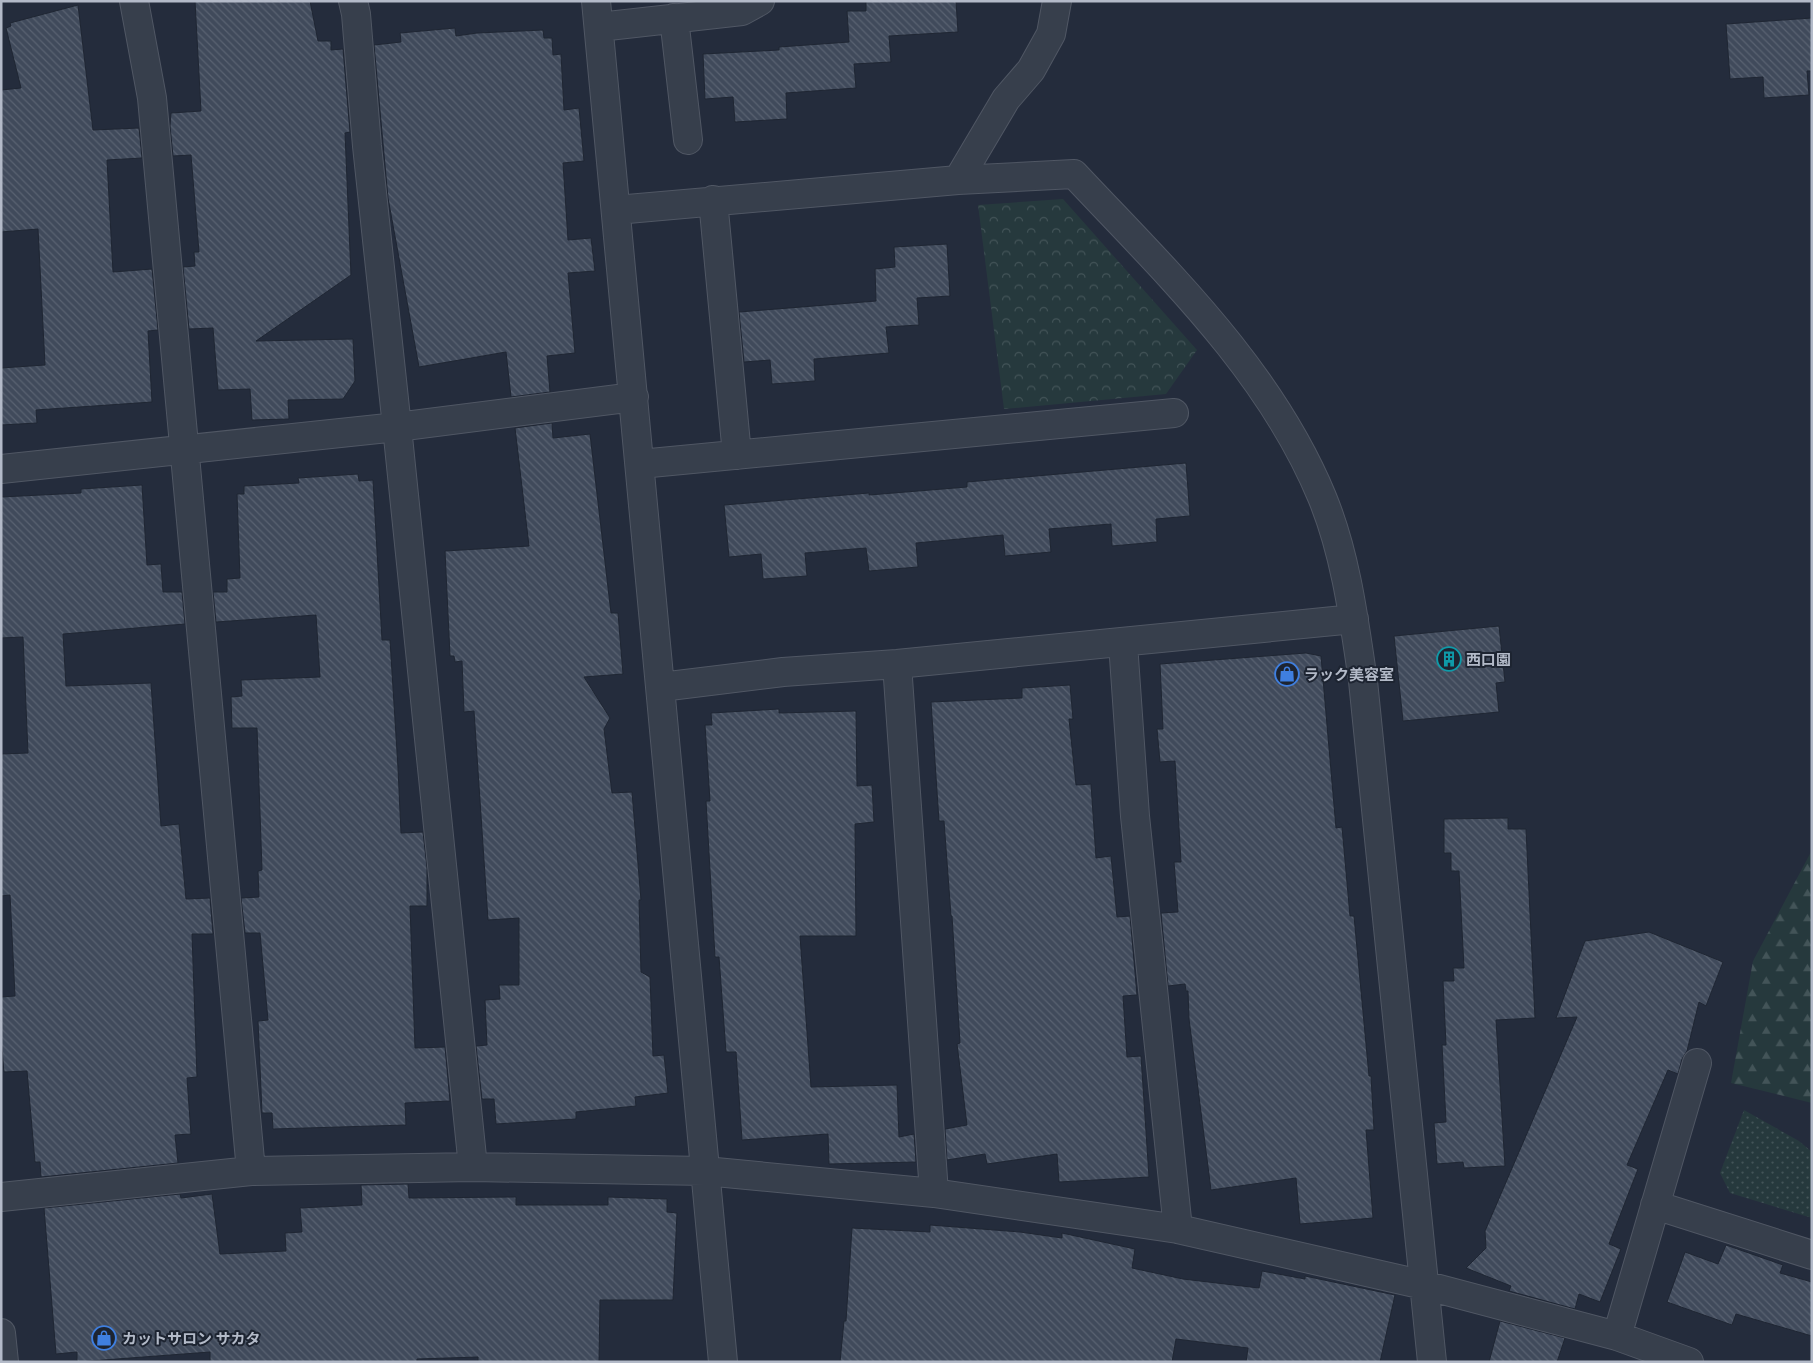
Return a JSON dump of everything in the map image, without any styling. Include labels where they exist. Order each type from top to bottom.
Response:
[{"type":"street","points":[[134,1],[152,98],[251,1171]]},
{"type":"street","points":[[353,1],[356,14],[366,146],[397,427],[473,1166]]},
{"type":"street","points":[[722,1362],[661,687],[597,14],[674,18],[742,11],[760,1]]},
{"type":"street","points":[[958,180],[1006,99],[1035,63],[1051,34],[1057,1]]},
{"type":"street","points":[[674,18],[688,140]]},
{"type":"street","points":[[616,210],[958,180],[1074,174],[1199,308],[1267,394],[1295,441],[1322,497],[1340,554],[1354,619],[1363,681],[1432,1362]]},
{"type":"street","points":[[713,200],[737,455]]},
{"type":"street","points":[[1,469],[397,427],[634,397]]},
{"type":"street","points":[[640,464],[1174,413]]},
{"type":"street","points":[[661,687],[783,672],[897,664],[1354,619]]},
{"type":"street","points":[[1123,643],[1136,816],[1178,1229]]},
{"type":"street","points":[[897,664],[934,1193]]},
{"type":"street","points":[[1617,1336],[1697,1063]]},
{"type":"street","points":[[1,1197],[251,1171],[473,1166],[705,1171],[934,1193],[1178,1229],[1424,1285],[1617,1336],[1689,1362]]},
{"type":"street","points":[[1655,1205],[1812,1254]]},
{"type":"street","points":[[1,1333],[4,1362]]},
{"type":"green space","points":[[1063,199],[1197,350],[1166,394],[1004,409],[978,205]]},
{"type":"green space","points":[[1812,850],[1812,1103],[1731,1083],[1753,961]]},
{"type":"green space","points":[[1744,1110],[1799,1141],[1812,1152],[1812,1218],[1730,1193],[1720,1173]]},
{"type":"building","points":[[195,1],[310,1],[318,41],[331,41],[331,50],[343,49],[350,132],[345,133],[351,275],[256,341],[353,339],[355,381],[343,399],[288,400],[289,419],[252,420],[250,389],[218,390],[213,328],[189,329],[183,267],[195,266],[194,252],[199,252],[191,155],[173,156],[170,126],[171,113],[201,111]]},
{"type":"building","points":[[866,1],[956,1],[958,32],[889,36],[891,62],[854,64],[856,88],[786,93],[787,119],[735,122],[733,97],[705,99],[703,54],[779,50],[779,47],[849,42],[847,11],[866,11]]},
{"type":"building","points":[[78,5],[93,130],[139,128],[142,158],[107,160],[113,272],[152,269],[158,330],[148,331],[152,402],[36,410],[37,423],[1,425],[1,368],[45,365],[38,229],[1,232],[1,90],[21,88],[6,28],[11,26],[10,23]]},
{"type":"building","points":[[1812,18],[1812,71],[1807,71],[1809,95],[1764,98],[1763,77],[1730,79],[1726,24]]},
{"type":"building","points":[[455,28],[456,36],[477,33],[543,30],[544,38],[552,38],[553,55],[561,54],[564,110],[579,108],[584,161],[563,163],[568,240],[591,238],[595,271],[568,273],[575,353],[547,356],[550,392],[511,397],[506,352],[419,367],[388,198],[374,45],[401,42],[400,33]]},
{"type":"building","points":[[947,244],[950,296],[917,298],[919,325],[886,327],[889,353],[814,359],[815,381],[772,384],[770,360],[744,362],[739,312],[876,301],[875,269],[895,267],[894,247]]},
{"type":"building","points":[[552,423],[553,438],[590,434],[611,613],[618,613],[623,674],[584,677],[610,718],[604,729],[612,793],[632,792],[641,900],[639,900],[641,972],[650,977],[653,1056],[664,1055],[668,1093],[635,1097],[636,1106],[576,1112],[576,1119],[496,1124],[494,1099],[482,1099],[476,1046],[487,1045],[485,1000],[500,999],[499,985],[519,985],[519,918],[488,920],[474,711],[464,712],[462,661],[455,662],[454,656],[450,656],[445,551],[529,546],[515,428]]},
{"type":"building","points":[[1186,463],[1190,516],[1156,519],[1157,542],[1112,546],[1111,524],[1049,529],[1051,552],[1005,556],[1003,535],[916,543],[918,567],[869,571],[866,548],[805,553],[807,576],[763,579],[761,554],[729,557],[724,505],[967,487],[967,482]]},
{"type":"building","points":[[358,474],[359,481],[373,480],[382,640],[390,640],[401,833],[423,832],[427,868],[427,906],[410,906],[415,1048],[445,1047],[450,1101],[405,1103],[406,1125],[273,1129],[272,1113],[262,1113],[258,1021],[268,1020],[260,933],[245,933],[241,898],[259,897],[258,871],[262,870],[257,728],[232,728],[231,697],[242,696],[241,680],[320,677],[316,615],[216,622],[213,592],[227,592],[227,579],[240,578],[237,494],[244,494],[244,486],[299,483],[298,478]]},
{"type":"building","points":[[142,485],[147,565],[161,564],[163,592],[182,592],[185,624],[63,634],[66,686],[151,683],[161,826],[179,824],[186,899],[210,898],[213,934],[192,934],[197,1077],[187,1078],[191,1134],[175,1135],[178,1163],[41,1177],[40,1162],[35,1162],[27,1071],[4,1072],[1,1040],[1,997],[15,996],[10,895],[1,896],[1,754],[28,753],[23,637],[1,638],[1,497],[81,493],[81,489]]},
{"type":"building","name":"西口園","points":[[1499,626],[1505,682],[1496,683],[1499,712],[1403,721],[1394,636]]},
{"type":"building","points":[[1306,653],[1321,656],[1336,828],[1342,827],[1350,916],[1354,916],[1369,1076],[1371,1076],[1374,1130],[1366,1130],[1373,1218],[1300,1224],[1296,1178],[1211,1190],[1189,1019],[1188,991],[1186,991],[1185,984],[1168,986],[1161,913],[1178,912],[1174,862],[1181,862],[1175,761],[1160,762],[1157,729],[1163,729],[1160,664]]},
{"type":"building","points":[[1070,685],[1073,719],[1069,719],[1076,785],[1091,784],[1096,858],[1111,856],[1117,917],[1130,916],[1137,995],[1123,996],[1127,1057],[1141,1056],[1149,1177],[1059,1182],[1057,1154],[987,1164],[985,1154],[947,1160],[945,1129],[967,1125],[957,1044],[960,1043],[952,916],[944,821],[939,821],[931,702],[1022,698],[1022,688]]},
{"type":"building","points":[[779,709],[779,713],[856,711],[857,786],[872,785],[874,822],[855,824],[856,936],[800,936],[811,1087],[897,1085],[899,1137],[914,1134],[916,1162],[829,1164],[828,1134],[742,1140],[736,1052],[726,1052],[719,957],[715,957],[706,801],[710,801],[705,725],[712,725],[711,713]]},
{"type":"building","points":[[1508,818],[1508,829],[1526,829],[1535,1018],[1496,1020],[1505,1166],[1464,1168],[1463,1162],[1437,1164],[1434,1123],[1446,1122],[1442,1045],[1446,1045],[1443,981],[1454,981],[1453,968],[1464,968],[1459,871],[1451,871],[1451,853],[1444,853],[1444,819]]},
{"type":"building","points":[[1649,932],[1723,962],[1706,1006],[1699,1002],[1687,1051],[1682,1059],[1678,1074],[1668,1070],[1627,1165],[1638,1169],[1609,1244],[1621,1249],[1600,1302],[1579,1294],[1575,1309],[1509,1291],[1511,1286],[1466,1268],[1486,1248],[1485,1231],[1577,1017],[1556,1018],[1585,941]]},
{"type":"building","points":[[408,1184],[409,1198],[516,1197],[516,1205],[608,1205],[608,1197],[667,1199],[667,1212],[677,1213],[673,1300],[600,1300],[599,1362],[478,1362],[478,1357],[417,1359],[417,1362],[210,1362],[210,1352],[77,1362],[77,1352],[56,1354],[44,1208],[180,1194],[181,1198],[212,1194],[220,1254],[286,1251],[285,1233],[302,1232],[300,1208],[362,1205],[361,1185]]},
{"type":"building","points":[[930,1225],[1020,1232],[1062,1238],[1062,1233],[1135,1249],[1132,1268],[1183,1279],[1259,1288],[1262,1271],[1305,1279],[1305,1276],[1395,1295],[1380,1362],[1246,1362],[1248,1348],[1176,1339],[1172,1362],[840,1362],[844,1321],[846,1321],[852,1228],[930,1232]]},
{"type":"building","points":[[1726,1245],[1783,1265],[1780,1273],[1812,1282],[1812,1336],[1736,1314],[1732,1325],[1667,1302],[1685,1252],[1718,1264]]},
{"type":"building","points":[[1500,1321],[1565,1338],[1557,1362],[1489,1362]]},
{"type":"place","name":"西口園","points":[[1449,659]]},
{"type":"place","name":"ラック美容室","points":[[1287,674]]},
{"type":"place","name":"カットサロン サカタ","points":[[104,1338]]}]
